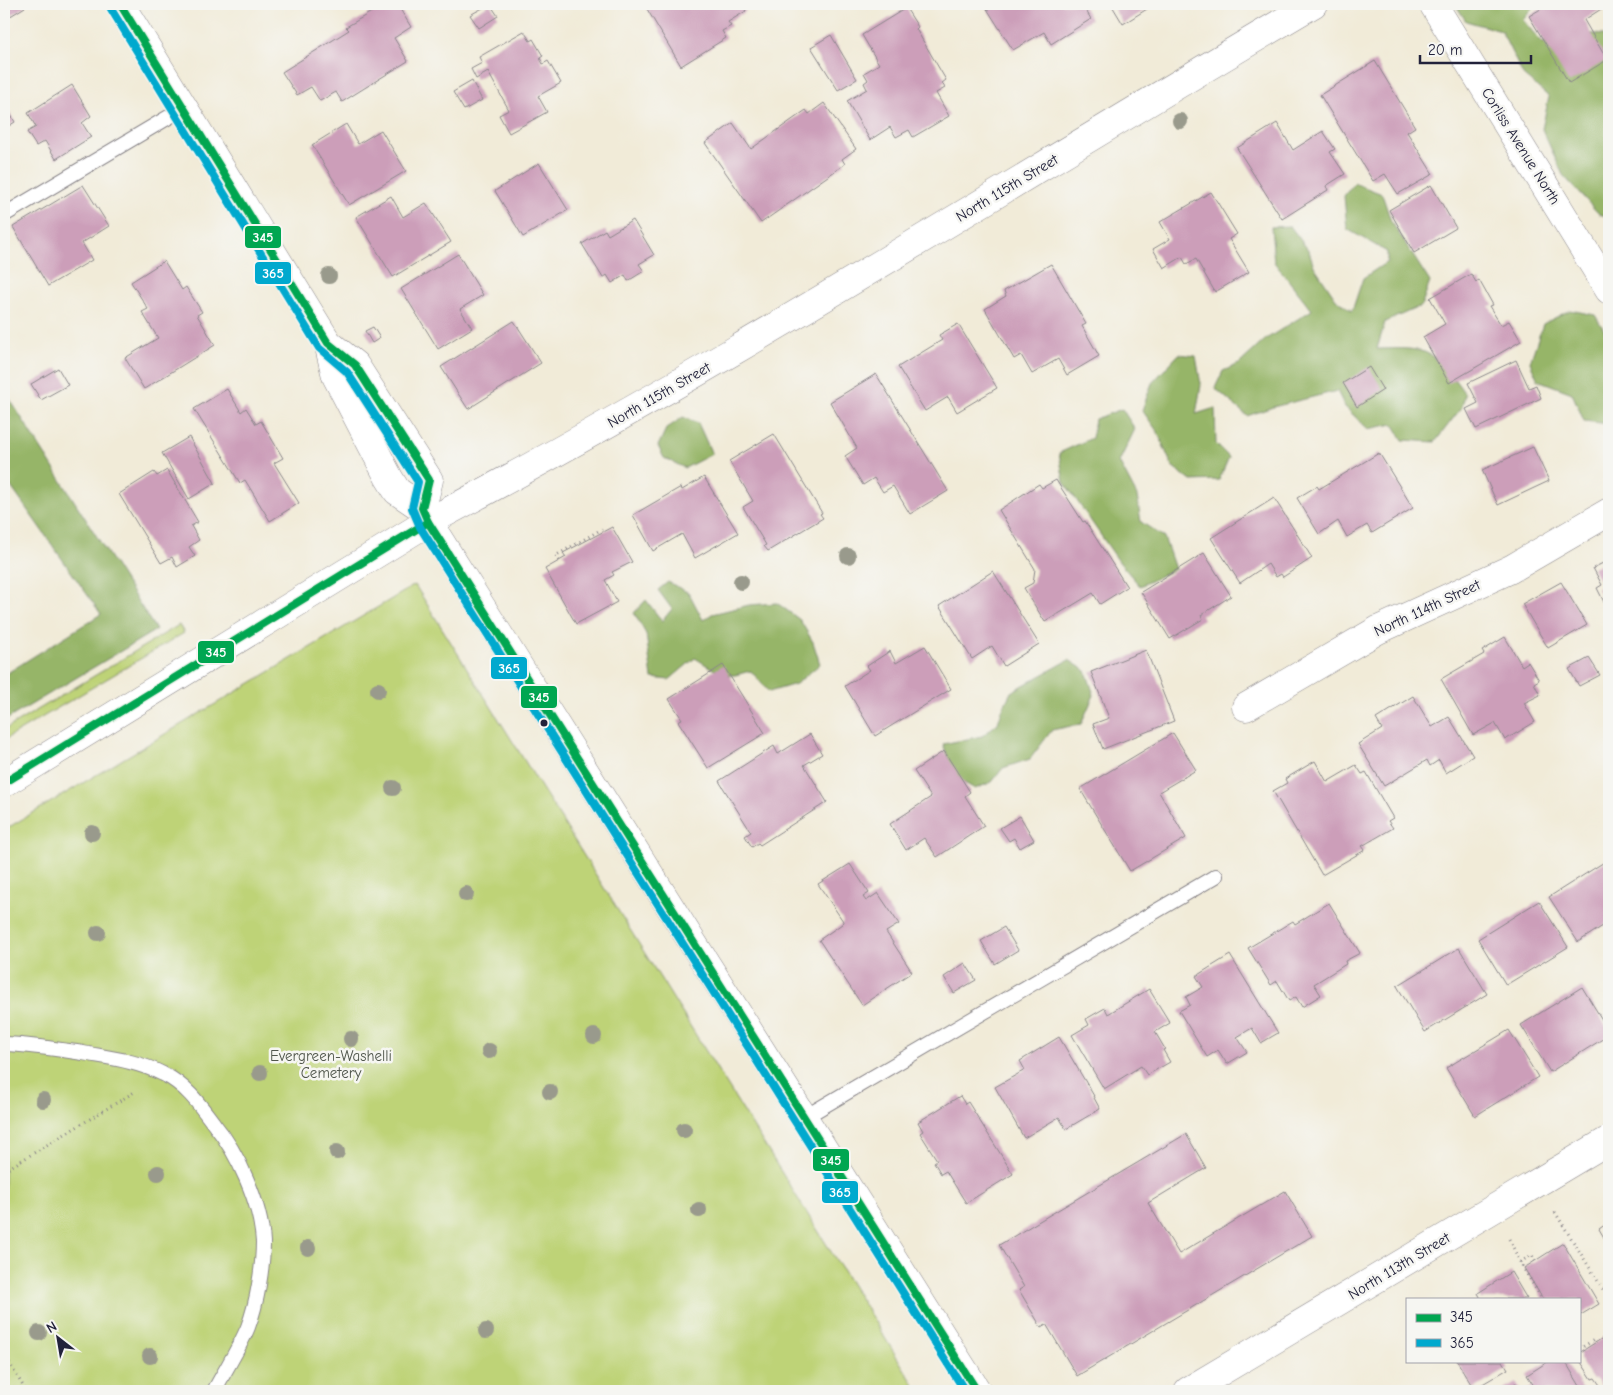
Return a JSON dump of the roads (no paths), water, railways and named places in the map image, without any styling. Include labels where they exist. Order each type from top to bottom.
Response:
[{"type":"street","points":[[120,4],[328,343],[355,365],[429,480],[425,515],[684,929],[977,1391]]},
{"type":"street","name":"North 115th Street","points":[[4,783],[425,515],[499,485],[684,382],[1313,4]]},
{"type":"street","name":"Corliss Avenue North","points":[[1433,4],[1609,290]]},
{"type":"street","name":"North 114th Street","points":[[1246,708],[1378,630],[1510,569],[1609,512]]},
{"type":"street","name":"North 113th Street","points":[[1188,1391],[1609,1140]]},
{"type":"lane","points":[[4,215],[184,108]]},
{"type":"lane","points":[[805,1117],[1216,876]]},
{"type":"lane","points":[[4,1044],[31,1045],[129,1061],[165,1074],[188,1091],[220,1131],[233,1152],[257,1210],[263,1241],[260,1280],[248,1328],[214,1391]]},
{"type":"park label","name":"Evergreen-Washelli Cemetery","points":[[331,1064]]}]
